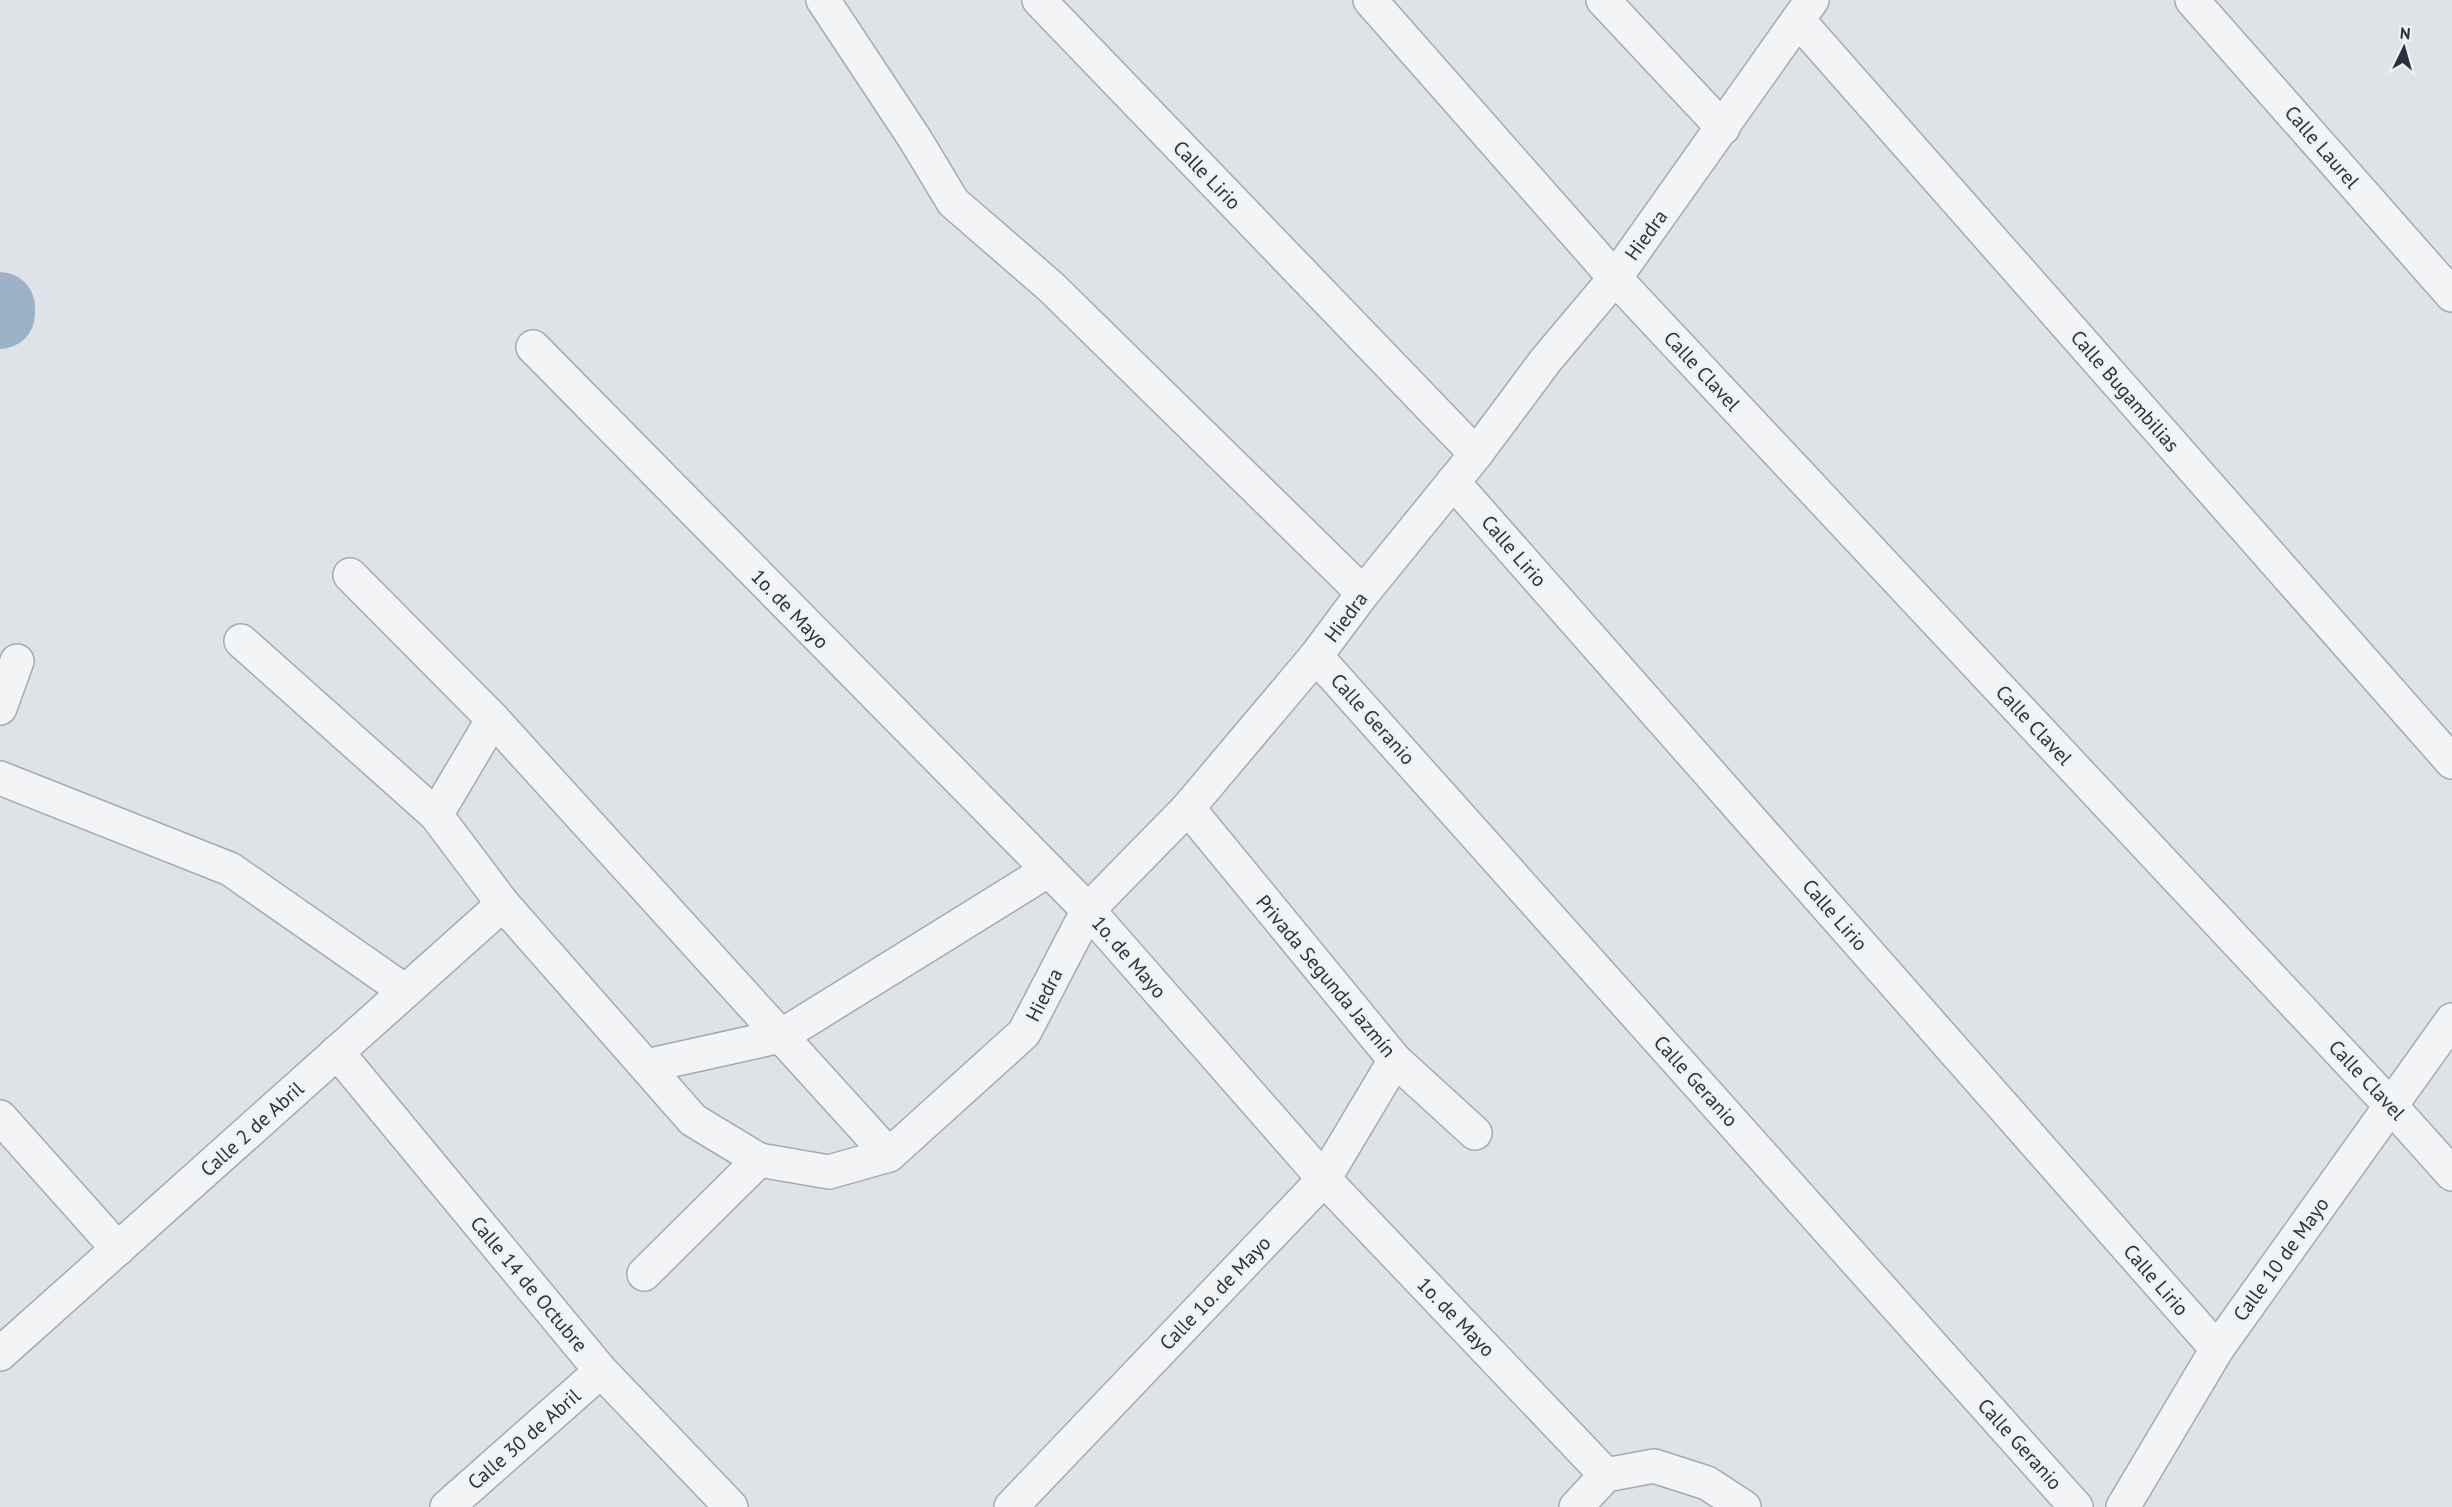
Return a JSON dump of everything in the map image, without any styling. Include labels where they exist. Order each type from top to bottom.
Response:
[{"type":"street","points":[[823,0],[915,139],[953,202],[1051,286],[1363,593]]},
{"type":"street","name":"Calle Lirio","points":[[1039,0],[1476,454]]},
{"type":"street","name":"Calle Clavel","points":[[1370,0],[1615,278],[2391,1106],[2452,1174]]},
{"type":"street","points":[[1603,0],[1723,128]]},
{"type":"street","name":"Calle Laurel","points":[[2192,0],[2452,295]]},
{"type":"street","name":"Hiedra","points":[[759,1160],[829,1172],[889,1155],[1024,1034],[1088,910],[1188,808],[1316,656],[1363,593],[1476,454],[1546,360],[1615,278],[1805,10]]},
{"type":"street","name":"Calle Bugambilias","points":[[1805,10],[2452,762]]},
{"type":"street","name":"1o. de Mayo","points":[[533,347],[1047,871],[1088,910],[1324,1179],[1606,1475]]},
{"type":"street","name":"Calle Lirio","points":[[1453,482],[2217,1349]]},
{"type":"street","points":[[350,575],[493,719],[889,1155]]},
{"type":"street","points":[[242,641],[436,815],[503,904],[693,1120],[759,1160],[644,1274]]},
{"type":"street","name":"Calle Geranio","points":[[1316,656],[2076,1507]]},
{"type":"street","points":[[0,708],[17,662]]},
{"type":"street","points":[[436,815],[493,719]]},
{"type":"street","points":[[0,778],[230,869],[405,991]]},
{"type":"street","name":"Privada Segunda Jazmín","points":[[1188,808],[1395,1060],[1475,1133]]},
{"type":"street","points":[[646,1066],[781,1036],[1047,871]]},
{"type":"street","name":"Calle 2 de Abril","points":[[0,1354],[503,904]]},
{"type":"street","name":"Calle 10 de Mayo","points":[[2123,1507],[2217,1349],[2452,1020]]},
{"type":"street","name":"Calle 14 de Octubre","points":[[337,1052],[602,1371],[731,1507]]},
{"type":"street","name":"Calle 1o. de Mayo","points":[[1011,1507],[1324,1179],[1395,1060]]},
{"type":"street","points":[[0,1117],[118,1249]]},
{"type":"street","name":"Calle 30 de Abril","points":[[447,1507],[602,1371]]},
{"type":"street","points":[[1576,1507],[1606,1475],[1654,1466],[1707,1483],[1744,1507]]},
{"type":"waterway","points":[[0,307],[0,314]]}]
